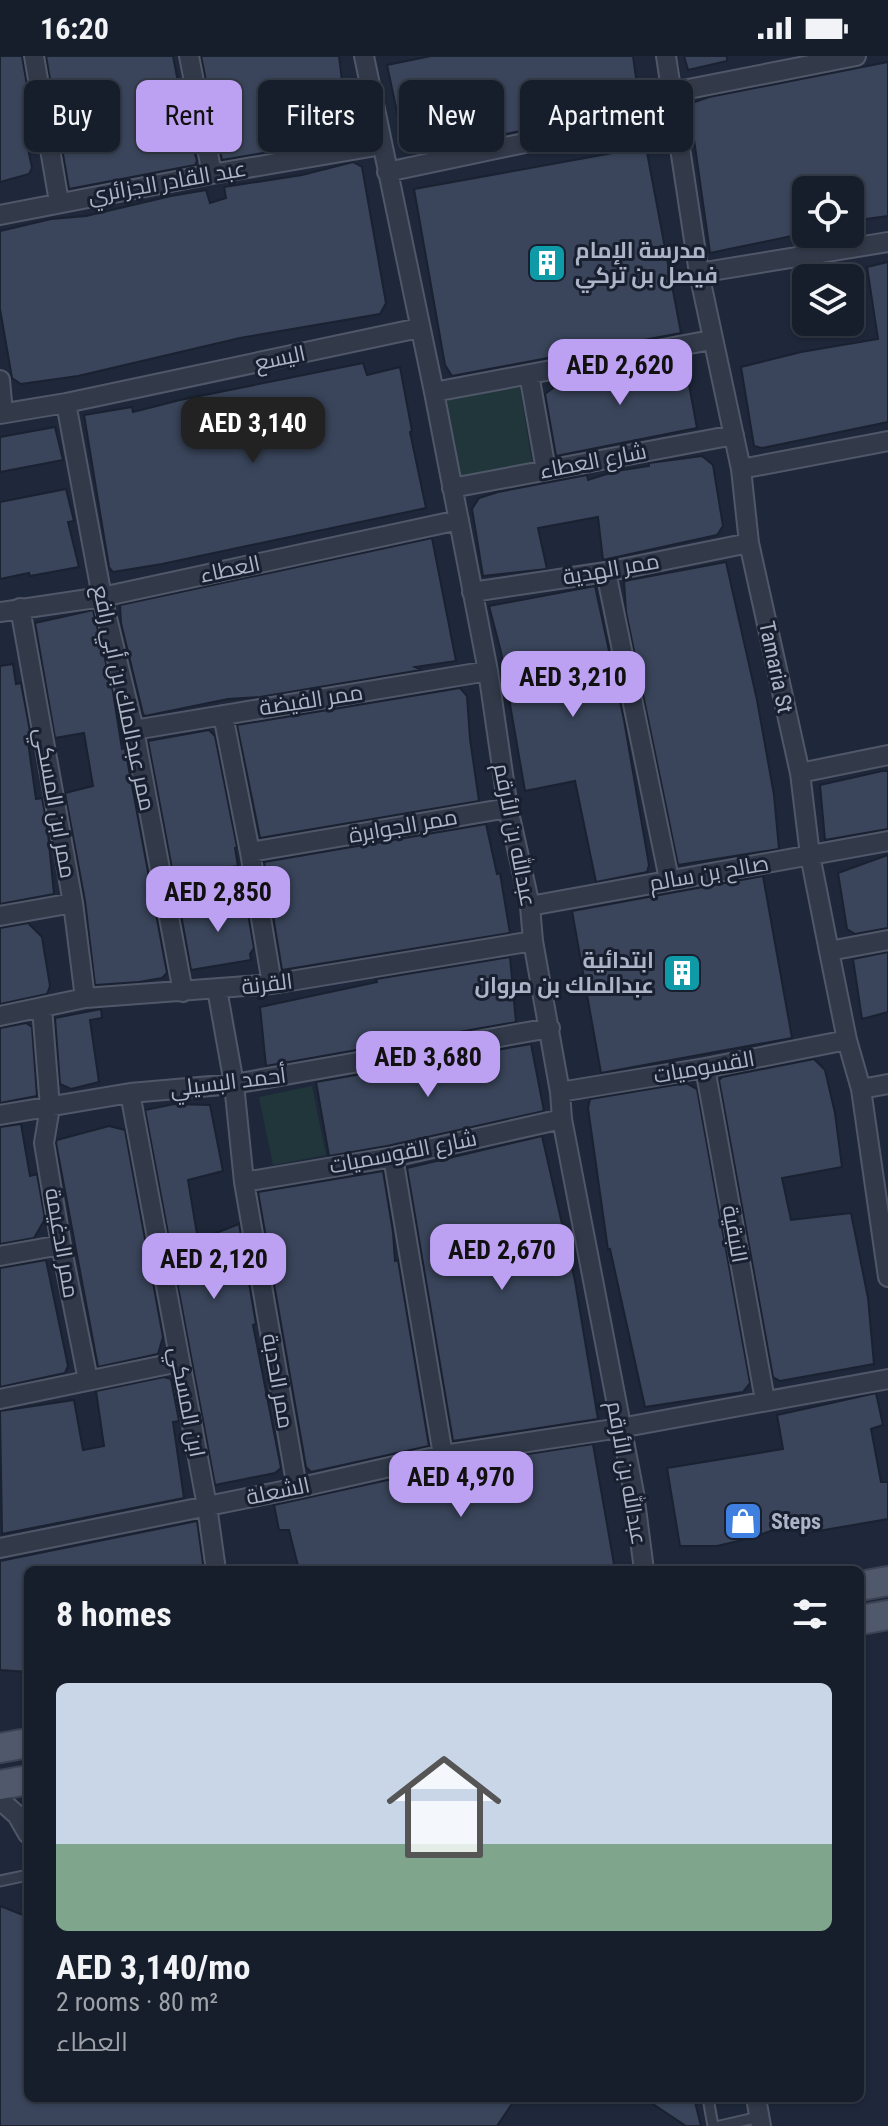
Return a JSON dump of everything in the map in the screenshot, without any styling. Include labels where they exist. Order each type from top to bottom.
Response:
[{"type":"main road","points":[[864,1585],[888,1581]]},
{"type":"main road","points":[[864,1619],[888,1615]]},
{"type":"main road","points":[[0,1748],[24,1744]]},
{"type":"main road","points":[[0,1785],[24,1781]]},
{"type":"street","points":[[34,56],[59,202]]},
{"type":"street","points":[[189,56],[212,174]]},
{"type":"street","name":"عبدالله بن الأرقم","points":[[364,56],[369,80]]},
{"type":"street","name":"Tamaria St","points":[[666,56],[671,80]]},
{"type":"street","points":[[693,88],[856,56]]},
{"type":"street","points":[[387,172],[520,144]]},
{"type":"street","name":"عبدالله بن الأرقم","points":[[383,150],[488,671],[508,808],[530,906],[562,1119],[634,1493],[643,1566]]},
{"type":"street","name":"عبد القادر الجزائري","points":[[0,215],[341,152]]},
{"type":"street","name":"Tamaria St","points":[[682,152],[711,340],[741,469],[749,543],[800,773],[810,855],[847,1040],[861,1089],[884,1224],[888,1277]]},
{"type":"street","points":[[699,273],[888,242]]},
{"type":"street","name":"اليسع","points":[[1,414],[419,328]]},
{"type":"street","points":[[434,392],[711,340]]},
{"type":"street","points":[[529,374],[546,470]]},
{"type":"street","points":[[0,380],[1,414]]},
{"type":"street","name":"ممر عبدالملك بن أبي رافع","points":[[66,403],[102,597],[134,730],[183,992]]},
{"type":"street","name":"شارع العطاء","points":[[452,488],[734,435]]},
{"type":"street","points":[[741,469],[888,441]]},
{"type":"street","name":"العطاء","points":[[0,612],[102,597],[459,520]]},
{"type":"street","name":"ممر الهدية","points":[[472,592],[606,572],[749,543]]},
{"type":"street","points":[[606,572],[669,879]]},
{"type":"street","name":"ممر ابن المسكي","points":[[20,608],[73,903],[85,998]]},
{"type":"street","name":"ممر الفيضة","points":[[134,730],[488,671]]},
{"type":"street","points":[[223,715],[272,984]]},
{"type":"street","points":[[800,773],[888,755]]},
{"type":"street","name":"ممر الجوابرة","points":[[250,852],[508,808]]},
{"type":"street","name":"صالح بن سالم","points":[[530,906],[888,841]]},
{"type":"street","points":[[0,916],[73,903]]},
{"type":"street","points":[[829,951],[888,940]]},
{"type":"street","name":"القرنة","points":[[0,1016],[85,998],[272,984],[533,941]]},
{"type":"street","name":"ممر الحدبة","points":[[217,989],[234,1084],[244,1182],[297,1488]]},
{"type":"street","name":"ممر الدغيمة","points":[[42,1008],[50,1107],[44,1143],[88,1380]]},
{"type":"street","name":"أحمد البسيلي","points":[[0,1115],[130,1093],[234,1084],[550,1028]]},
{"type":"street","name":"القسوميات","points":[[560,1092],[847,1040]]},
{"type":"street","name":"النبقية","points":[[705,1068],[765,1400]]},
{"type":"street","points":[[861,1089],[888,1084]]},
{"type":"street","name":"ابن المسكي","points":[[130,1093],[215,1566]]},
{"type":"street","name":"شارع القوسميات","points":[[244,1182],[393,1157],[562,1119]]},
{"type":"street","points":[[393,1157],[443,1455]]},
{"type":"street","points":[[0,1256],[61,1245]]},
{"type":"street","points":[[0,1399],[179,1362]]},
{"type":"street","name":"الشعلة","points":[[0,1548],[443,1455],[620,1428],[888,1379]]},
{"type":"street","points":[[0,1800],[17,1815],[24,1827]]},
{"type":"street","points":[[757,2102],[760,2122]]},
{"type":"lane","points":[[0,1881],[24,1876]]},
{"type":"lane","points":[[709,2102],[713,2126]]},
{"type":"lane","points":[[720,2126],[760,2122]]},
{"type":"green space","points":[[519,383],[533,467],[458,480],[445,405],[453,395]]},
{"type":"green space","points":[[312,1086],[326,1155],[273,1165],[259,1097]]},
{"type":"building","points":[[0,56],[22,56],[26,80],[24,152],[29,152],[32,168],[29,174],[0,182]]},
{"type":"building","points":[[46,56],[173,56],[178,80],[136,80],[136,152],[194,152],[195,165],[69,189],[63,152],[120,152],[120,80],[50,80]]},
{"type":"building","points":[[201,56],[339,56],[342,80],[258,80],[258,152],[269,152],[222,160],[220,152],[242,152],[242,80],[206,80]]},
{"type":"building","points":[[431,56],[633,56],[636,80],[520,80],[520,131],[504,134],[504,80],[399,80],[399,121],[387,65]]},
{"type":"building","points":[[684,56],[727,56],[727,61],[688,70]]},
{"type":"building","points":[[888,62],[888,216],[864,219],[864,176],[792,176],[792,236],[710,253],[693,132],[693,103]]},
{"type":"building","name":"مدرسة الإمام فيصل بن تركي","points":[[618,152],[647,152],[681,333],[452,376],[445,365],[414,189]]},
{"type":"building","points":[[353,162],[362,167],[386,303],[380,314],[240,338],[78,376],[21,384],[12,378],[0,309],[0,231],[206,190],[210,203],[226,198],[224,187],[302,175]]},
{"type":"building","points":[[888,262],[888,422],[762,448],[754,446],[741,367],[801,352],[878,339],[867,267]]},
{"type":"building","points":[[363,363],[367,375],[400,367],[426,508],[113,572],[109,567],[84,415],[132,407],[133,412]]},
{"type":"building","points":[[685,363],[697,428],[556,456],[545,394],[564,380]]},
{"type":"building","points":[[55,427],[63,460],[0,472],[0,437]]},
{"type":"building","points":[[702,456],[713,465],[723,526],[717,535],[603,560],[598,517],[538,528],[547,569],[483,576],[472,509],[479,498],[587,475],[588,480],[616,471],[649,466],[649,463]]},
{"type":"building","points":[[66,489],[74,521],[68,522],[79,567],[0,579],[0,502]]},
{"type":"building","points":[[432,538],[456,661],[415,667],[421,670],[143,714],[121,623],[120,605]]},
{"type":"building","points":[[726,562],[757,700],[774,795],[779,849],[678,865],[626,612],[624,581]]},
{"type":"building","points":[[595,586],[624,720],[649,865],[647,872],[596,882],[575,781],[525,791],[501,652],[489,606]]},
{"type":"building","points":[[93,610],[113,692],[122,749],[125,748],[167,973],[162,978],[139,982],[95,985],[85,901],[65,793],[93,786],[84,733],[55,738],[35,623]]},
{"type":"building","points":[[13,664],[16,684],[21,683],[32,742],[28,742],[36,799],[42,798],[47,824],[54,894],[0,904],[0,666]]},
{"type":"building","points":[[460,688],[467,696],[479,801],[260,838],[237,725]]},
{"type":"building","points":[[209,730],[215,736],[238,866],[173,874],[148,741]]},
{"type":"building","points":[[888,771],[888,829],[825,840],[820,785]]},
{"type":"building","points":[[486,824],[497,874],[500,873],[510,933],[282,970],[264,862]]},
{"type":"building","points":[[888,855],[888,928],[855,934],[847,929],[838,873]]},
{"type":"building","name":"ابتدائية عبدالملك بن مروان","points":[[763,876],[792,1038],[601,1073],[572,911]]},
{"type":"building","points":[[245,897],[254,948],[250,954],[251,960],[191,970],[180,909]]},
{"type":"building","points":[[28,923],[42,937],[50,986],[47,994],[0,1004],[0,928]]},
{"type":"building","points":[[888,952],[888,1012],[862,1019],[853,959]]},
{"type":"building","points":[[510,957],[516,1022],[266,1066],[260,1007],[377,982],[376,979]]},
{"type":"building","points":[[101,1009],[102,1018],[90,1020],[99,1082],[71,1089],[60,1084],[55,1018]]},
{"type":"building","points":[[26,1023],[32,1027],[37,1096],[0,1103],[0,1028]]},
{"type":"building","points":[[531,1044],[544,1111],[329,1156],[316,1082]]},
{"type":"building","points":[[814,1059],[825,1070],[835,1113],[842,1167],[782,1178],[791,1220],[851,1213],[868,1298],[874,1364],[780,1381],[773,1377],[719,1080]]},
{"type":"building","points":[[686,1083],[697,1089],[750,1383],[743,1392],[645,1407],[608,1250],[588,1108],[590,1099]]},
{"type":"building","points":[[174,1104],[210,1105],[223,1171],[188,1180],[198,1240],[239,1224],[256,1324],[253,1325],[281,1468],[275,1473],[215,1485],[145,1110]]},
{"type":"building","points":[[21,1124],[30,1176],[37,1174],[45,1219],[34,1238],[0,1244],[0,1127]]},
{"type":"building","points":[[109,1126],[125,1130],[163,1337],[158,1354],[98,1367],[56,1143],[57,1140]]},
{"type":"building","points":[[542,1136],[575,1281],[598,1419],[453,1441],[407,1168]]},
{"type":"building","points":[[383,1171],[395,1261],[398,1260],[429,1446],[311,1472],[306,1467],[258,1192]]},
{"type":"building","points":[[46,1260],[68,1366],[65,1373],[0,1387],[0,1268]]},
{"type":"building","points":[[164,1377],[171,1379],[179,1421],[173,1422],[184,1498],[2,1534],[0,1411],[74,1400],[83,1450],[104,1446],[96,1391]]},
{"type":"building","points":[[876,1393],[883,1425],[871,1429],[881,1482],[888,1482],[888,1519],[801,1534],[798,1521],[717,1546],[680,1546],[667,1468],[783,1449],[777,1415]]},
{"type":"building","points":[[593,1444],[614,1566],[298,1566],[289,1530],[279,1530],[274,1505],[456,1465]]},
{"type":"building","points":[[197,1521],[203,1566],[24,1566],[24,1672],[0,1670],[0,1561]]},
{"type":"building","points":[[0,1906],[24,1915],[24,2102],[513,2102],[497,2126],[0,2126]]},
{"type":"building","points":[[650,2102],[695,2102],[701,2126],[686,2126]]},
{"type":"place","name":"مدرسة الإمام فيصل بن تركي","points":[[547,263]]},
{"type":"place","name":"ابتدائية عبدالملك بن مروان","points":[[682,973]]},
{"type":"place","name":"Steps","points":[[743,1521]]}]
